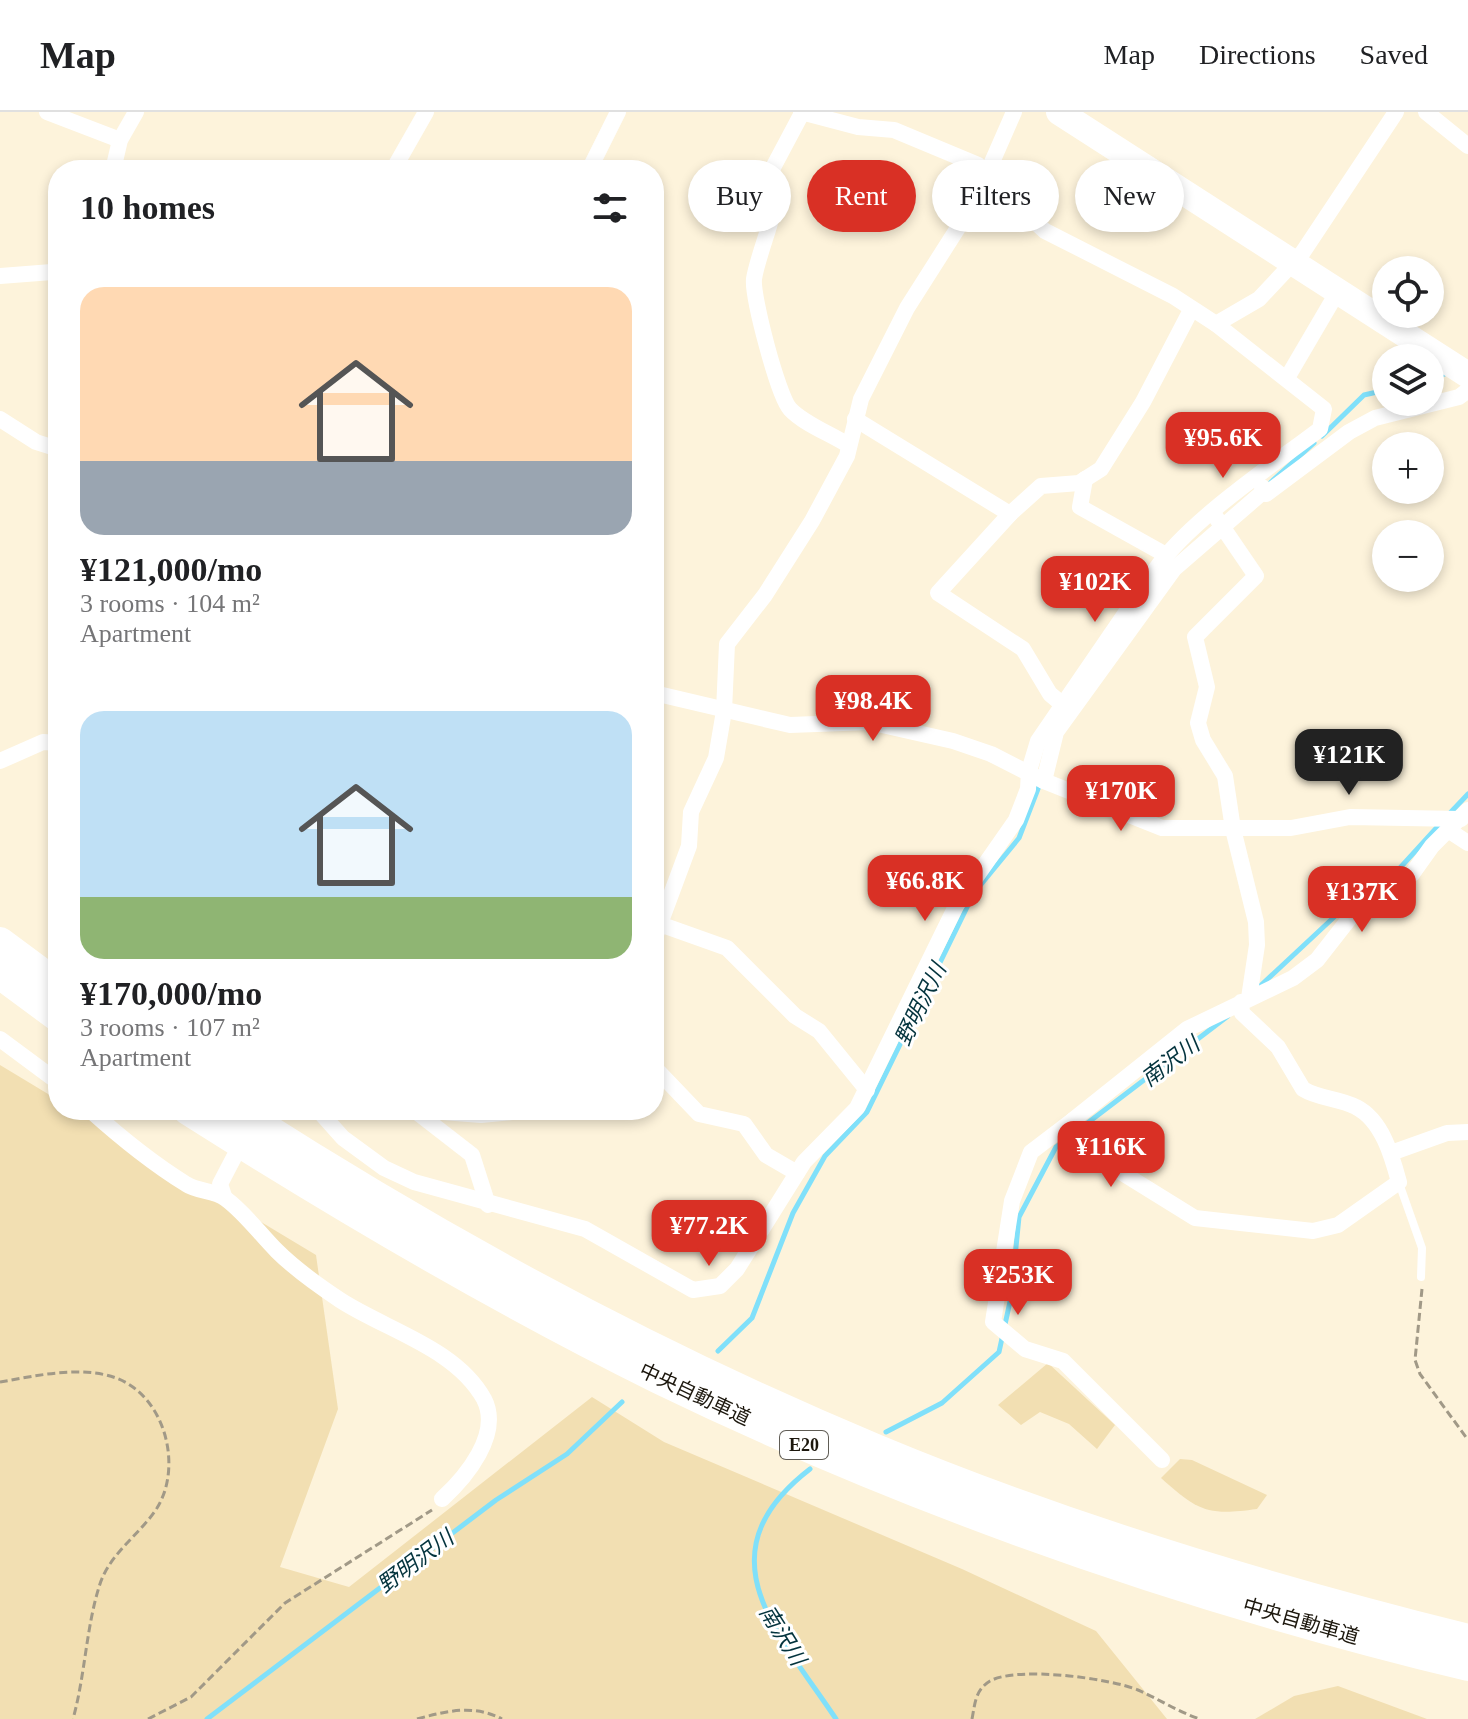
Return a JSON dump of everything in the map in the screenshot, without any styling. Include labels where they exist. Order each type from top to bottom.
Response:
[{"type":"highway","points":[[0,942],[48,978]]},
{"type":"highway","points":[[0,974],[48,1010]]},
{"type":"highway","name":"中央自動車道","points":[[204,1120],[307,1185],[534,1314],[660,1379],[792,1440],[941,1501],[1132,1570],[1287,1618],[1468,1666]]},
{"type":"highway","name":"中央自動車道","points":[[253,1120],[359,1186],[580,1309],[749,1392],[877,1449],[1141,1547],[1335,1606],[1468,1639]]},
{"type":"main road","points":[[1059,112],[1461,374]]},
{"type":"street","points":[[47,112],[120,140]]},
{"type":"street","points":[[115,160],[120,140],[136,112]]},
{"type":"street","points":[[399,160],[426,112]]},
{"type":"street","points":[[594,160],[618,112]]},
{"type":"street","points":[[848,445],[790,409],[776,382],[764,323],[754,303],[754,281],[761,242],[775,201],[768,177],[801,112],[858,127],[894,130],[966,160]]},
{"type":"street","points":[[992,160],[1014,112]]},
{"type":"street","points":[[1216,324],[1259,299],[1291,261],[1303,252],[1396,112]]},
{"type":"street","points":[[1426,112],[1468,146]]},
{"type":"street","points":[[664,906],[689,846],[691,812],[716,758],[724,711],[727,644],[788,561],[847,456],[861,399],[907,308],[955,232]]},
{"type":"street","points":[[1044,781],[1056,732],[1174,569],[1224,529],[1260,485],[1320,429],[1324,409],[1216,324],[1173,296],[1047,232]]},
{"type":"street","points":[[0,276],[48,272]]},
{"type":"street","points":[[1287,378],[1338,291]]},
{"type":"street","points":[[1062,704],[1050,694],[1023,649],[938,593],[1010,514],[1041,486],[1085,479],[1101,469],[1143,402],[1191,310]]},
{"type":"street","points":[[1260,485],[1266,494],[1349,432],[1375,418],[1459,397],[1461,374]]},
{"type":"street","points":[[0,419],[36,442],[48,446]]},
{"type":"street","points":[[855,419],[1010,514]]},
{"type":"street","points":[[1085,479],[1080,507],[1166,555]]},
{"type":"street","points":[[327,1120],[343,1138],[384,1168],[414,1182],[488,1205],[585,1229],[693,1290],[720,1286],[737,1269],[797,1173],[857,1108],[956,906],[1016,820],[1028,789],[1029,771],[1038,741],[1062,704],[1166,555],[1213,513],[1260,485]]},
{"type":"street","points":[[1073,1120],[1103,1161],[1195,1218],[1313,1231],[1338,1225],[1399,1182],[1391,1153],[1369,1117],[1356,1107],[1303,1089],[1278,1047],[1242,1013],[1257,945],[1256,922],[1233,829],[1225,776],[1203,740],[1198,723],[1207,687],[1195,637],[1256,576],[1213,513]]},
{"type":"street","points":[[664,696],[790,725],[869,722],[953,741],[1162,828],[1291,828],[1350,817],[1459,820]]},
{"type":"street","points":[[0,761],[48,742]]},
{"type":"street","points":[[1459,820],[1468,843]]},
{"type":"street","points":[[1162,1460],[1063,1361],[1025,1349],[993,1322],[1012,1201],[1031,1152],[1187,1029],[1293,978],[1317,960],[1353,914],[1412,874],[1459,820]]},
{"type":"street","points":[[664,926],[727,948],[795,1016],[819,1031],[867,1090]]},
{"type":"street","points":[[0,1039],[48,1075]]},
{"type":"street","points":[[664,1077],[699,1114],[744,1124],[766,1155],[797,1173]]},
{"type":"street","points":[[101,1120],[190,1187],[224,1196]]},
{"type":"street","points":[[256,1120],[230,1160],[220,1184],[224,1196],[281,1255],[339,1299],[447,1360],[467,1377],[485,1401],[490,1422],[485,1441],[456,1486],[442,1499]]},
{"type":"street","points":[[428,1120],[472,1155],[488,1205]]},
{"type":"street","points":[[1391,1153],[1447,1133],[1468,1132]]},
{"type":"lane","points":[[1399,1182],[1422,1248],[1421,1277]]},
{"type":"path","points":[[1421,1277],[1415,1360],[1420,1374],[1468,1440]]},
{"type":"path","points":[[0,1382],[70,1372],[116,1378],[135,1390],[146,1403],[164,1430],[169,1446],[170,1472],[157,1508],[123,1545],[98,1588],[83,1682],[73,1719]]},
{"type":"path","points":[[148,1719],[191,1697],[285,1603],[426,1516],[442,1499]]},
{"type":"path","points":[[972,1719],[981,1689],[992,1680],[1023,1676],[1098,1679],[1136,1689],[1200,1719]]},
{"type":"path","points":[[417,1719],[453,1709],[487,1712],[502,1719]]},
{"type":"shaded area","points":[[0,1065],[48,1094],[48,1120],[91,1120],[316,1255],[338,1409],[280,1567],[349,1587],[592,1397],[664,1442],[962,1569],[1096,1631],[1167,1719],[0,1719]]},
{"type":"shaded area","points":[[1048,1363],[1115,1425],[1097,1449],[1069,1424],[1040,1412],[1021,1425],[998,1405]]},
{"type":"shaded area","points":[[1180,1459],[1192,1460],[1267,1495],[1257,1509],[1226,1512],[1194,1504],[1161,1478]]},
{"type":"shaded area","points":[[1338,1686],[1427,1719],[1255,1719],[1294,1696]]},
{"type":"waterway","name":"野明沢川","points":[[1322,436],[1364,395],[1372,393]]},
{"type":"waterway","name":"野明沢川","points":[[1271,482],[1314,443]]},
{"type":"waterway","name":"野明沢川","points":[[718,1351],[752,1318],[793,1213],[825,1156],[867,1112],[974,893],[1019,838],[1041,781]]},
{"type":"waterway","name":"南沢川","points":[[1450,813],[1468,794]]},
{"type":"waterway","name":"南沢川","points":[[1258,988],[1347,905],[1399,869],[1440,824]]},
{"type":"waterway","name":"南沢川","points":[[886,1432],[942,1403],[999,1352],[1011,1297],[1019,1217],[1056,1147],[1228,1016]]},
{"type":"waterway","name":"野明沢川","points":[[207,1719],[496,1500],[567,1454],[622,1402]]},
{"type":"waterway","name":"南沢川","points":[[810,1469],[777,1501],[759,1532],[754,1562],[760,1593],[773,1624],[836,1719]]}]
